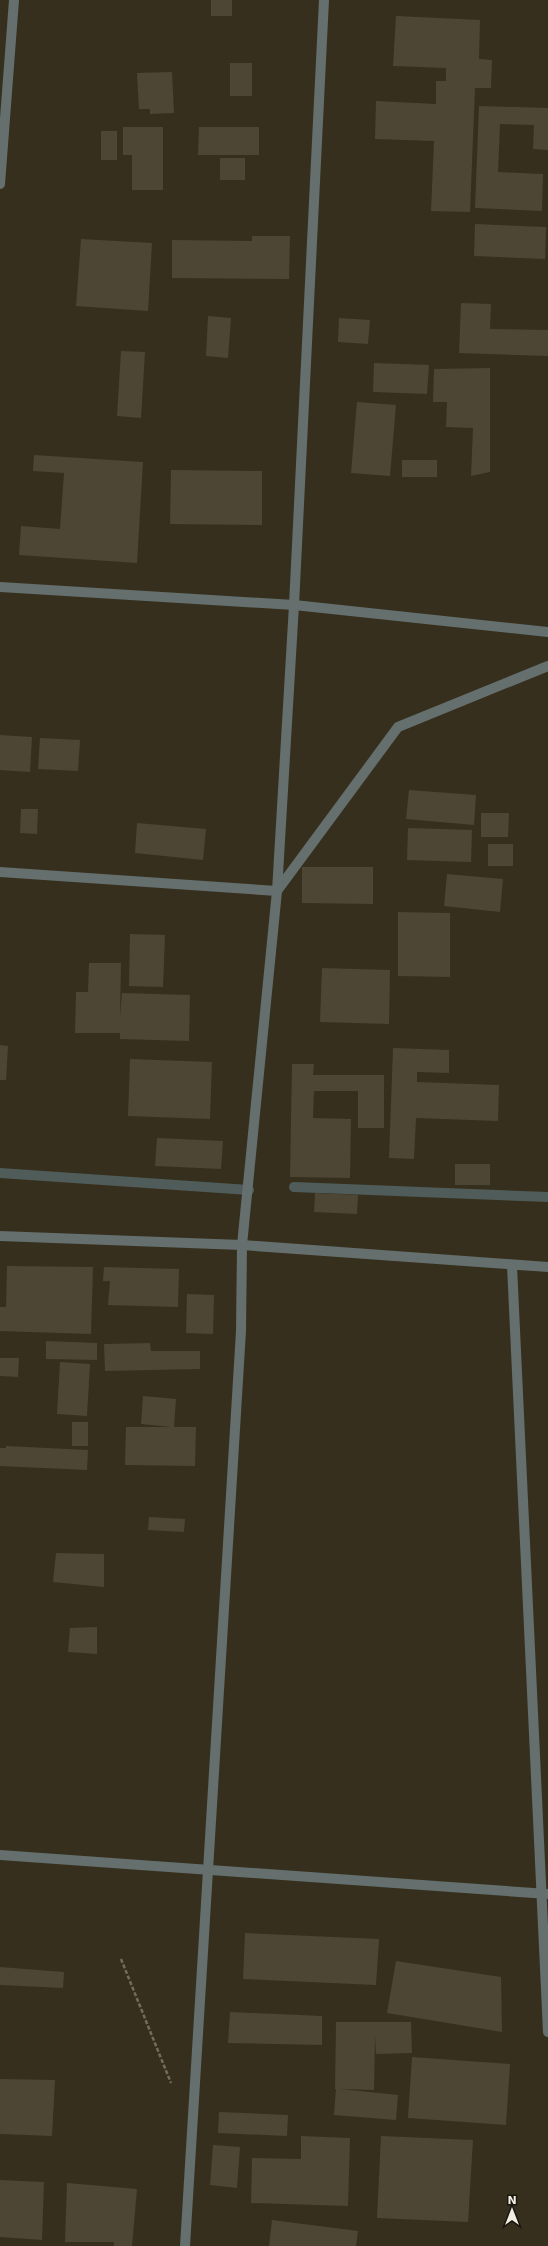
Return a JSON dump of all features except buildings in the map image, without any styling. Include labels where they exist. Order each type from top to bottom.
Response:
[{"type":"street","points":[[0,184],[14,0]]},
{"type":"street","points":[[185,2246],[241,1331],[242,1245],[277,891],[294,605],[324,0]]},
{"type":"street","points":[[0,586],[294,605],[548,632]]},
{"type":"street","points":[[277,891],[398,727],[548,666]]},
{"type":"street","points":[[0,872],[277,891]]},
{"type":"street","points":[[0,1236],[242,1245],[512,1266],[548,1267]]},
{"type":"street","points":[[512,1266],[545,1894],[548,2032]]},
{"type":"street","points":[[0,1856],[545,1894]]},
{"type":"path","points":[[121,1959],[174,2091]]},
{"type":"waterway","points":[[0,1173],[249,1190]]},
{"type":"waterway","points":[[294,1187],[548,1197]]}]
